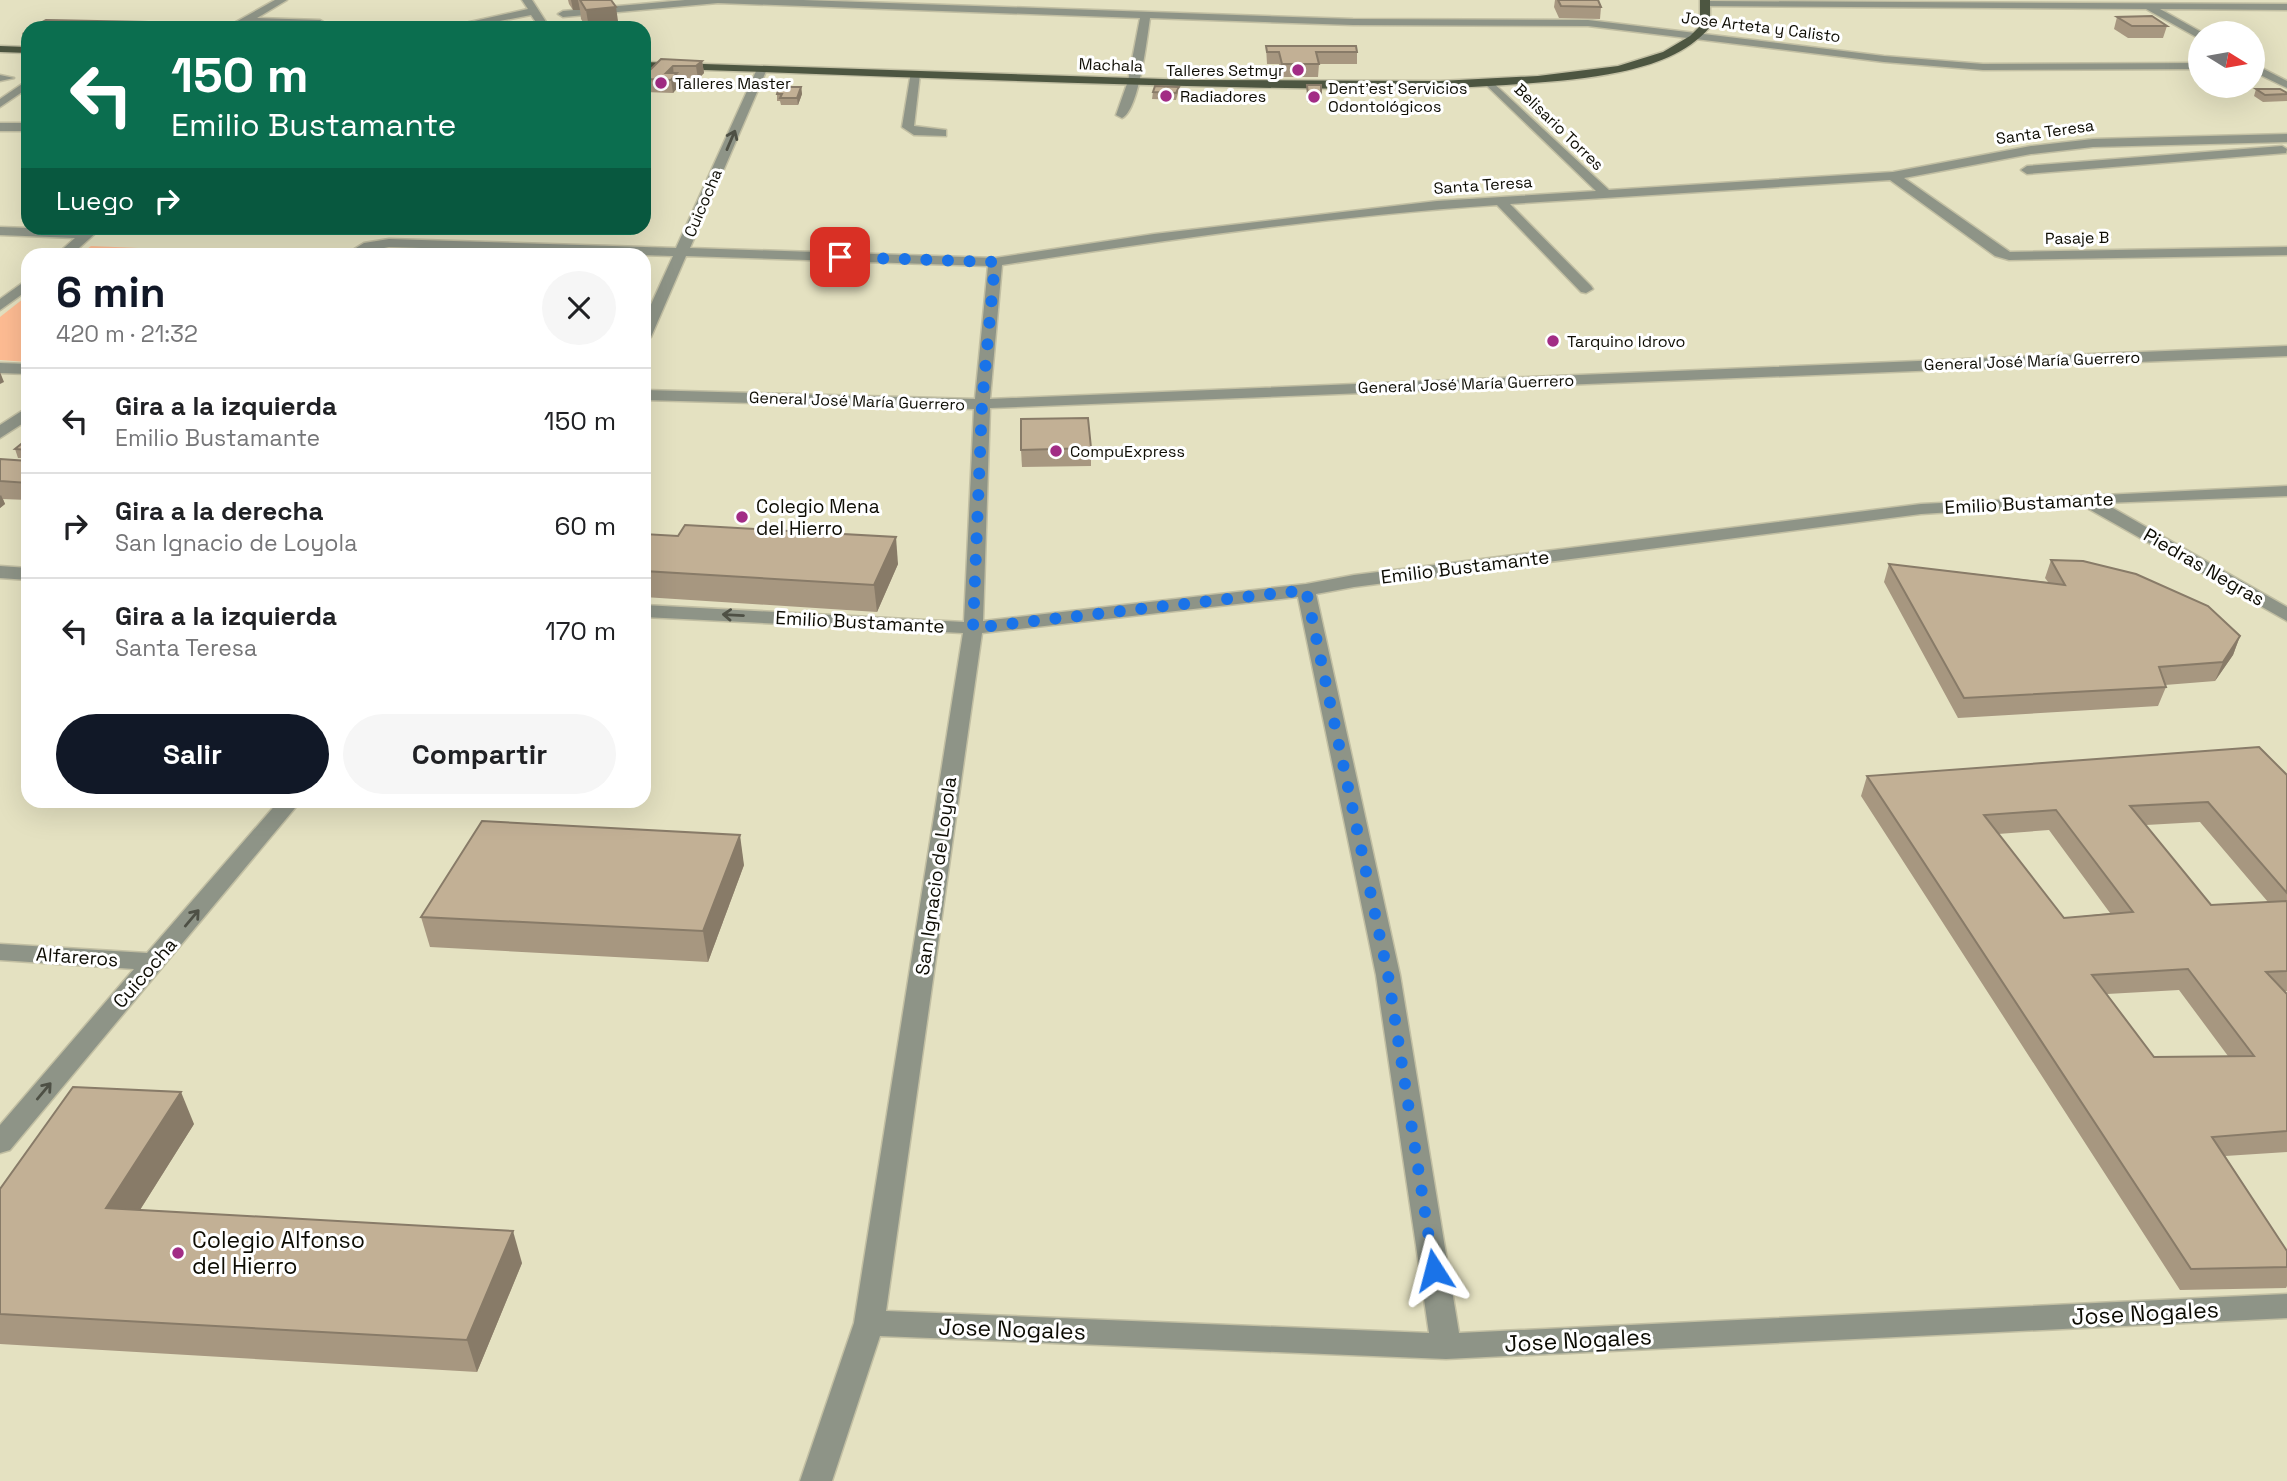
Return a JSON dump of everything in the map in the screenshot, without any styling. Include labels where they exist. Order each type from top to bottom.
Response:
[{"type":"main road","points":[[1698,35],[1705,27],[1705,2]]},
{"type":"main road","name":"Machala","points":[[651,65],[1298,85],[1489,82],[1589,74],[1623,67],[1676,49],[1698,35]]},
{"type":"main road","points":[[0,49],[21,50]]},
{"type":"street","points":[[243,20],[282,0]]},
{"type":"street","points":[[527,0],[540,21]]},
{"type":"street","name":"Jose Arteta y Calisto","points":[[569,21],[561,11],[718,0],[1353,22],[1588,23],[1884,60],[1983,67],[2188,66]]},
{"type":"street","points":[[1092,0],[1113,12]]},
{"type":"street","points":[[1705,2],[2287,7]]},
{"type":"street","points":[[2146,6],[2188,29]]},
{"type":"street","points":[[483,21],[534,11]]},
{"type":"street","points":[[1122,115],[1134,81],[1146,13]]},
{"type":"street","points":[[243,20],[269,21]]},
{"type":"street","points":[[2265,65],[2276,65]]},
{"type":"street","name":"Cuicocha","points":[[651,321],[761,69]]},
{"type":"street","points":[[2265,73],[2287,85]]},
{"type":"street","points":[[915,74],[908,127],[914,131],[942,132]]},
{"type":"street","name":"Belisario Torres","points":[[1489,82],[1607,195]]},
{"type":"street","points":[[4,101],[21,88]]},
{"type":"street","points":[[0,127],[21,127]]},
{"type":"street","points":[[2026,170],[2281,151],[2286,148],[2273,138]]},
{"type":"street","name":"Santa Teresa","points":[[651,253],[995,262],[1222,230],[1411,208],[1894,176],[2031,149],[2093,143],[2287,138]]},
{"type":"street","name":"Pasaje B","points":[[1894,176],[2009,256],[2287,251]]},
{"type":"street","points":[[1500,201],[1586,289]]},
{"type":"street","points":[[0,231],[21,231]]},
{"type":"street","points":[[71,248],[87,235]]},
{"type":"street","name":"Santa Teresa","points":[[365,248],[389,243],[521,248]]},
{"type":"street","name":"San Ignacio de Loyola","points":[[816,1481],[869,1323],[973,628],[982,404],[995,262]]},
{"type":"street","points":[[0,306],[21,289]]},
{"type":"street","name":"General José María Guerrero","points":[[651,395],[982,404],[2287,351]]},
{"type":"street","points":[[0,368],[21,369]]},
{"type":"street","points":[[0,433],[21,417]]},
{"type":"street","name":"Emilio Bustamante","points":[[651,611],[973,628],[1306,590],[1354,581],[1921,509],[2287,491]]},
{"type":"street","name":"Piedras Negras","points":[[2084,499],[2287,615]]},
{"type":"street","points":[[0,572],[21,574]]},
{"type":"street","points":[[1306,590],[1388,975],[1446,1346]]},
{"type":"street","name":"Cuicocha","points":[[0,1143],[284,808]]},
{"type":"street","name":"Alfareros","points":[[0,952],[153,962]]},
{"type":"street","name":"Jose Nogales","points":[[869,1323],[1446,1346],[2287,1306]]},
{"type":"shaded area","points":[[91,246],[137,248],[88,248]]},
{"type":"shaded area","points":[[21,300],[21,362],[0,360],[0,317]]},
{"type":"building","points":[[580,0],[611,0],[616,7],[586,10]]},
{"type":"building","points":[[1558,0],[1598,0],[1601,7],[1561,6]]},
{"type":"building","points":[[2152,16],[2167,26],[2132,26],[2117,17]]},
{"type":"building","points":[[1266,46],[1356,46],[1357,52],[1316,52],[1319,64],[1282,64],[1279,52],[1267,52]]},
{"type":"building","points":[[661,59],[702,61],[696,66],[673,66],[666,73],[677,73],[671,80],[651,79],[651,69]]},
{"type":"building","points":[[1307,85],[1321,85],[1321,96],[1308,95]]},
{"type":"building","points":[[1155,86],[1179,87],[1176,93],[1153,92]]},
{"type":"building","points":[[779,87],[801,87],[797,98],[780,98],[782,94],[777,94]]},
{"type":"building","points":[[2265,89],[2280,89],[2287,94],[2265,95]]},
{"type":"building","points":[[1088,418],[1091,448],[1021,450],[1021,419]]},
{"type":"building","points":[[0,459],[21,460],[21,482],[0,481]]},
{"type":"building","points":[[685,525],[896,537],[874,585],[651,571],[651,534],[678,536]]},
{"type":"building","points":[[2051,560],[2083,561],[2136,574],[2208,606],[2240,636],[2223,662],[2159,667],[2166,687],[1964,698],[1889,564],[2065,585]]},
{"type":"building","points":[[2259,747],[2287,775],[2287,893],[2208,802],[2130,806],[2211,905],[2287,901],[2287,971],[2266,972],[2287,994],[2287,1131],[2212,1137],[2287,1251],[2287,1267],[2191,1269],[1867,776]],"holes":[[[2056,810],[2133,912],[2064,918],[1984,815]],[[2188,969],[2254,1056],[2154,1057],[2092,975]]]},
{"type":"building","points":[[482,821],[740,835],[703,931],[421,917]]},
{"type":"building","name":"Colegio Alfonso del Hierro","points":[[73,1087],[181,1092],[106,1208],[513,1231],[467,1340],[0,1314],[0,1189]]},
{"type":"place","name":"Talleres Setmyr","points":[[1298,70]]},
{"type":"place","name":"Talleres Master","points":[[661,83]]},
{"type":"place","name":"Radiadores","points":[[1166,96]]},
{"type":"place","name":"Dent'est Servicios Odontológicos","points":[[1314,97]]},
{"type":"place","name":"Tarquino Idrovo","points":[[1553,341]]},
{"type":"place","name":"CompuExpress","points":[[1056,451]]},
{"type":"place","name":"Colegio Mena del Hierro","points":[[742,517]]},
{"type":"place","name":"Colegio Alfonso del Hierro","points":[[178,1253]]},
{"type":"route","points":[[840,257],[995,262],[982,404],[973,628],[1306,590],[1388,975],[1434,1270]]}]
